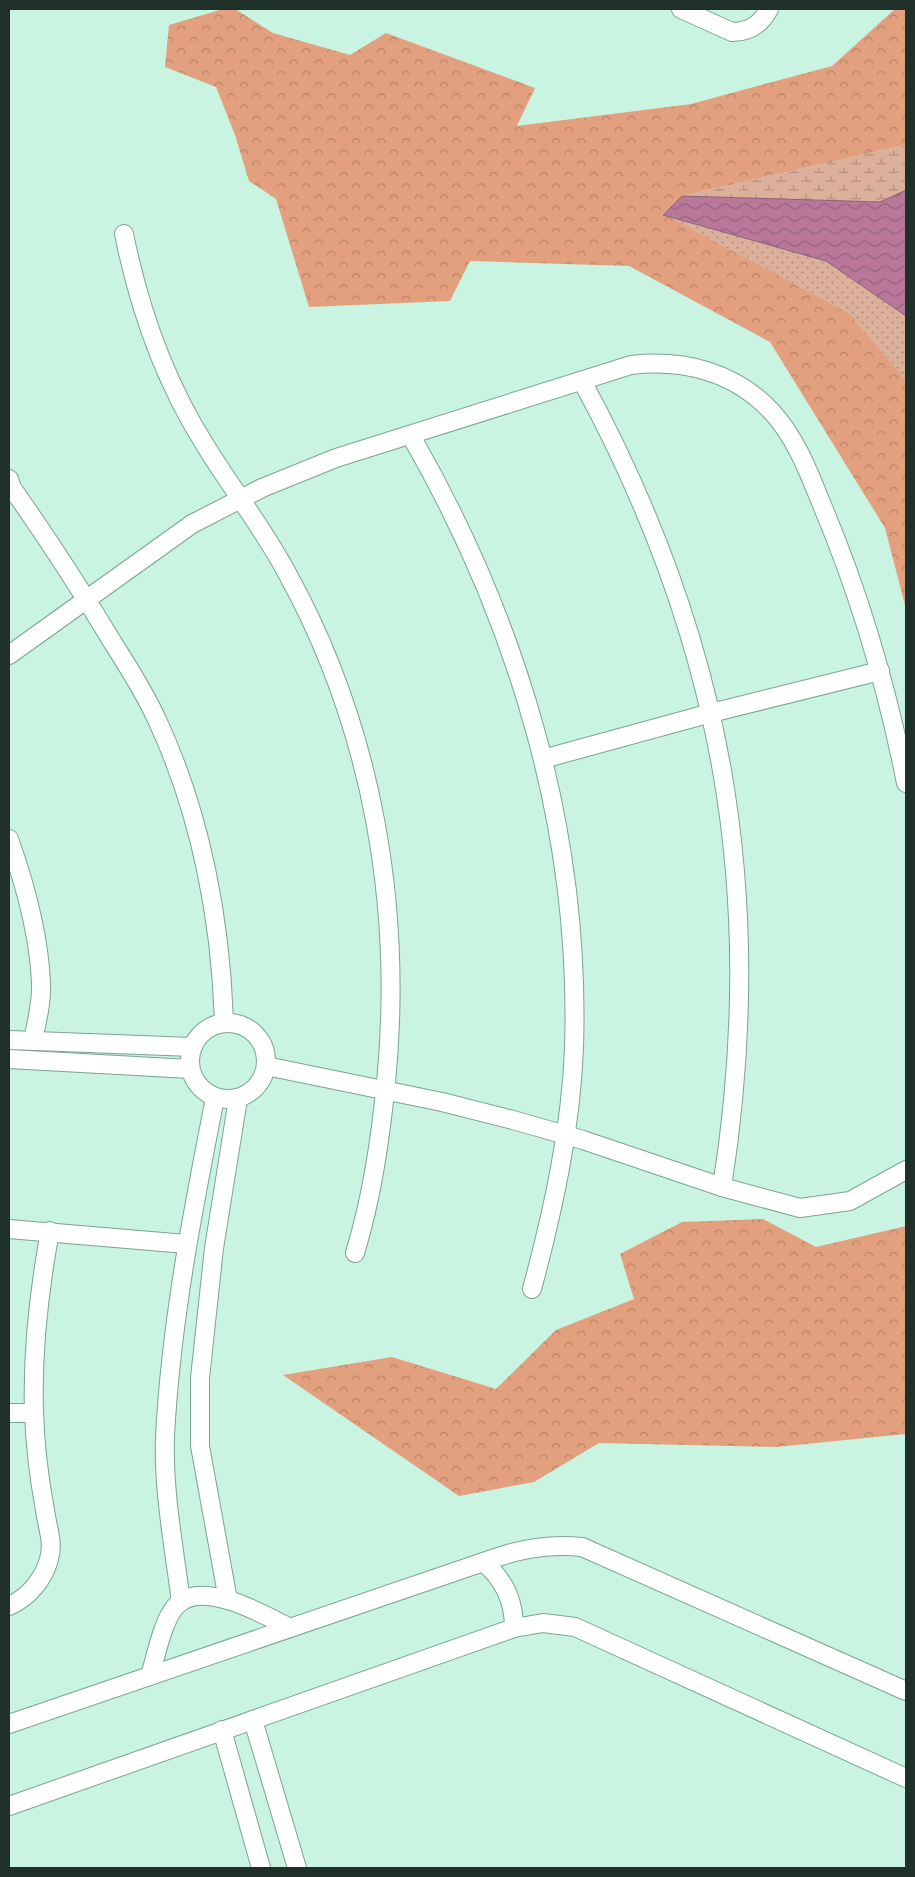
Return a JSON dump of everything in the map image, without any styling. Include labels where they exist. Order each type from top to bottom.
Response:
[{"type":"street","points":[[681,9],[732,32],[739,32],[757,25],[768,9]]},
{"type":"street","points":[[124,234],[139,297],[160,359],[205,445],[284,566],[308,614],[342,697],[368,782],[384,870],[391,949],[392,1002],[377,1165],[355,1253]]},
{"type":"street","points":[[9,655],[192,524],[241,498],[336,458],[411,436],[631,365],[648,363],[684,364],[701,368],[733,382],[771,411],[791,436],[814,484],[854,584],[880,671],[906,783]]},
{"type":"street","points":[[582,381],[629,472],[668,566],[699,664],[722,765],[736,870],[740,976],[736,1082],[722,1187]]},
{"type":"street","points":[[411,436],[437,482],[483,577],[520,676],[543,759],[558,830],[566,882],[573,966],[574,1049],[565,1135],[549,1221],[532,1289]]},
{"type":"street","points":[[10,485],[87,599],[158,720],[183,785],[202,852],[216,922],[223,984],[224,1023]]},
{"type":"street","points":[[543,759],[711,713],[880,671]]},
{"type":"street","points":[[9,839],[31,918],[41,982],[39,1013],[33,1040]]},
{"type":"street","points":[[224,1023],[241,1025],[255,1034],[266,1055],[266,1066],[257,1087],[248,1095],[238,1099],[215,1098],[197,1084],[190,1069],[189,1063],[192,1047],[203,1032],[224,1023]]},
{"type":"street","points":[[9,1040],[192,1047]]},
{"type":"street","points":[[9,1059],[190,1069]]},
{"type":"street","points":[[266,1066],[385,1090],[513,1120],[565,1135],[722,1187],[800,1208],[850,1201],[899,1173],[906,1158]]},
{"type":"street","points":[[181,1602],[166,1482],[165,1436],[186,1244],[215,1098]]},
{"type":"street","points":[[228,1600],[200,1446],[200,1378],[214,1248],[238,1099]]},
{"type":"street","points":[[9,1229],[186,1244]]},
{"type":"street","points":[[9,1606],[22,1599],[39,1582],[49,1559],[51,1546],[40,1476],[34,1413],[37,1318],[50,1231]]},
{"type":"street","points":[[9,1414],[34,1413]]},
{"type":"street","points":[[9,1724],[483,1562],[529,1548],[563,1545],[582,1547],[906,1691]]},
{"type":"street","points":[[483,1562],[498,1576],[506,1590],[512,1606],[514,1628]]},
{"type":"street","points":[[150,1676],[163,1633],[174,1607],[181,1602],[200,1596],[216,1596],[290,1628]]},
{"type":"street","points":[[9,1806],[514,1628],[543,1623],[575,1627],[906,1778]]},
{"type":"street","points":[[253,1720],[297,1868]]},
{"type":"street","points":[[222,1730],[261,1868]]},
{"type":"green space","points":[[223,9],[235,9],[273,33],[350,55],[386,33],[535,88],[517,126],[691,104],[832,66],[895,9],[906,9],[906,145],[682,196],[663,214],[849,313],[906,380],[906,609],[885,528],[770,342],[629,266],[470,261],[450,301],[309,307],[276,199],[249,181],[235,135],[216,87],[165,67],[169,25]]},
{"type":"green space","points":[[906,145],[906,190],[880,202],[682,196]]},
{"type":"green space","points":[[663,215],[826,261],[906,316],[906,380],[849,313]]},
{"type":"green space","points":[[763,1219],[816,1247],[906,1226],[906,1434],[776,1447],[599,1443],[534,1482],[459,1496],[283,1375],[392,1357],[496,1389],[556,1330],[634,1299],[620,1254],[682,1222]]},
{"type":"water","points":[[906,190],[906,316],[826,261],[663,215],[682,196],[880,202]]}]
